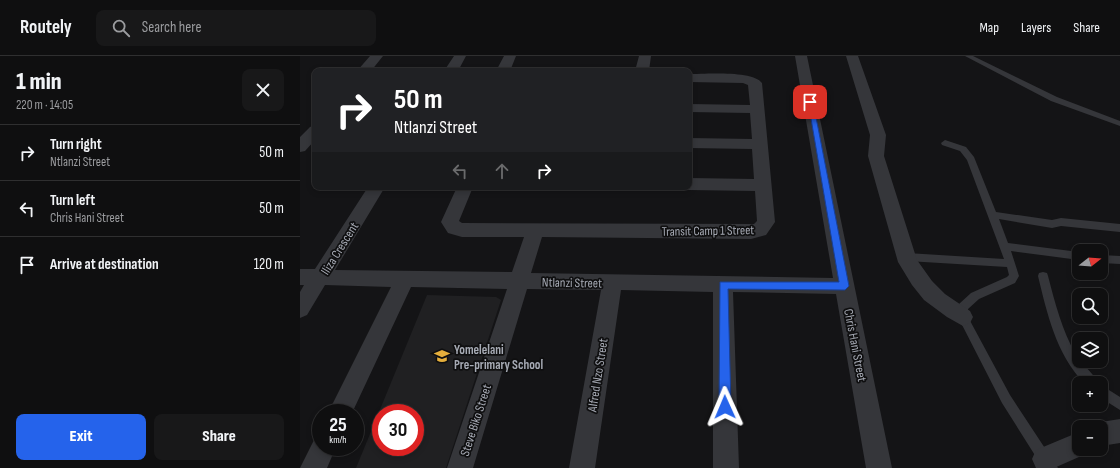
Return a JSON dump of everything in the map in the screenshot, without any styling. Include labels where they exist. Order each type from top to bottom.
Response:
[{"type":"street","points":[[367,68],[377,56]]},
{"type":"street","points":[[453,68],[460,56]]},
{"type":"street","points":[[504,68],[510,56]]},
{"type":"street","points":[[643,68],[645,56]]},
{"type":"street","name":"Chris Hani Street","points":[[801,56],[879,468]]},
{"type":"street","points":[[852,56],[870,115],[878,135],[876,156],[907,257],[915,276],[929,293],[941,303],[963,317]]},
{"type":"street","name":"Transit Camp 1 Street","points":[[464,190],[450,217],[450,222],[454,228],[462,230],[760,230],[766,222],[756,85],[751,80],[692,78]]},
{"type":"street","points":[[692,108],[758,109]]},
{"type":"street","points":[[300,147],[312,133]]},
{"type":"street","points":[[692,144],[760,144]]},
{"type":"street","points":[[692,184],[764,186]]},
{"type":"street","name":"Iliza Crescent","points":[[300,309],[375,190]]},
{"type":"street","points":[[519,280],[535,230]]},
{"type":"street","name":"Ntlanzi Street","points":[[300,277],[845,286]]},
{"type":"street","points":[[344,404],[405,278]]},
{"type":"street","name":"Steve Biko Street","points":[[460,468],[519,280]]},
{"type":"street","name":"Alfred Nzo Street","points":[[582,468],[612,282]]},
{"type":"street","points":[[724,285],[726,468]]},
{"type":"street","points":[[1108,433],[1120,431]]},
{"type":"street","points":[[1048,463],[1072,448]]},
{"type":"street","points":[[314,468],[320,456]]},
{"type":"lane","points":[[968,56],[1054,99],[1120,124]]},
{"type":"lane","points":[[945,143],[962,149],[967,153],[1005,246],[1014,276],[1011,280],[975,296],[963,307],[963,317],[1006,399],[1048,463]]},
{"type":"lane","points":[[993,215],[1052,224],[1061,222],[1120,228]]},
{"type":"lane","points":[[1005,246],[1072,255]]},
{"type":"lane","points":[[907,257],[1011,263]]},
{"type":"lane","points":[[1108,259],[1120,260]]},
{"type":"lane","points":[[1043,276],[1055,320],[1072,360],[1086,376]]},
{"type":"lane","points":[[1108,396],[1120,404]]},
{"type":"shaded area","name":"Yomelelani Pre-primary School","points":[[427,295],[496,297],[501,300],[446,468],[356,468],[361,456],[364,456],[364,449],[372,429],[372,456],[424,456],[424,404],[382,404]]},
{"type":"place","name":"Yomelelani Pre-primary School","points":[[442,356]]},
{"type":"route","points":[[725,407],[724,285],[845,286],[810,102]]}]
